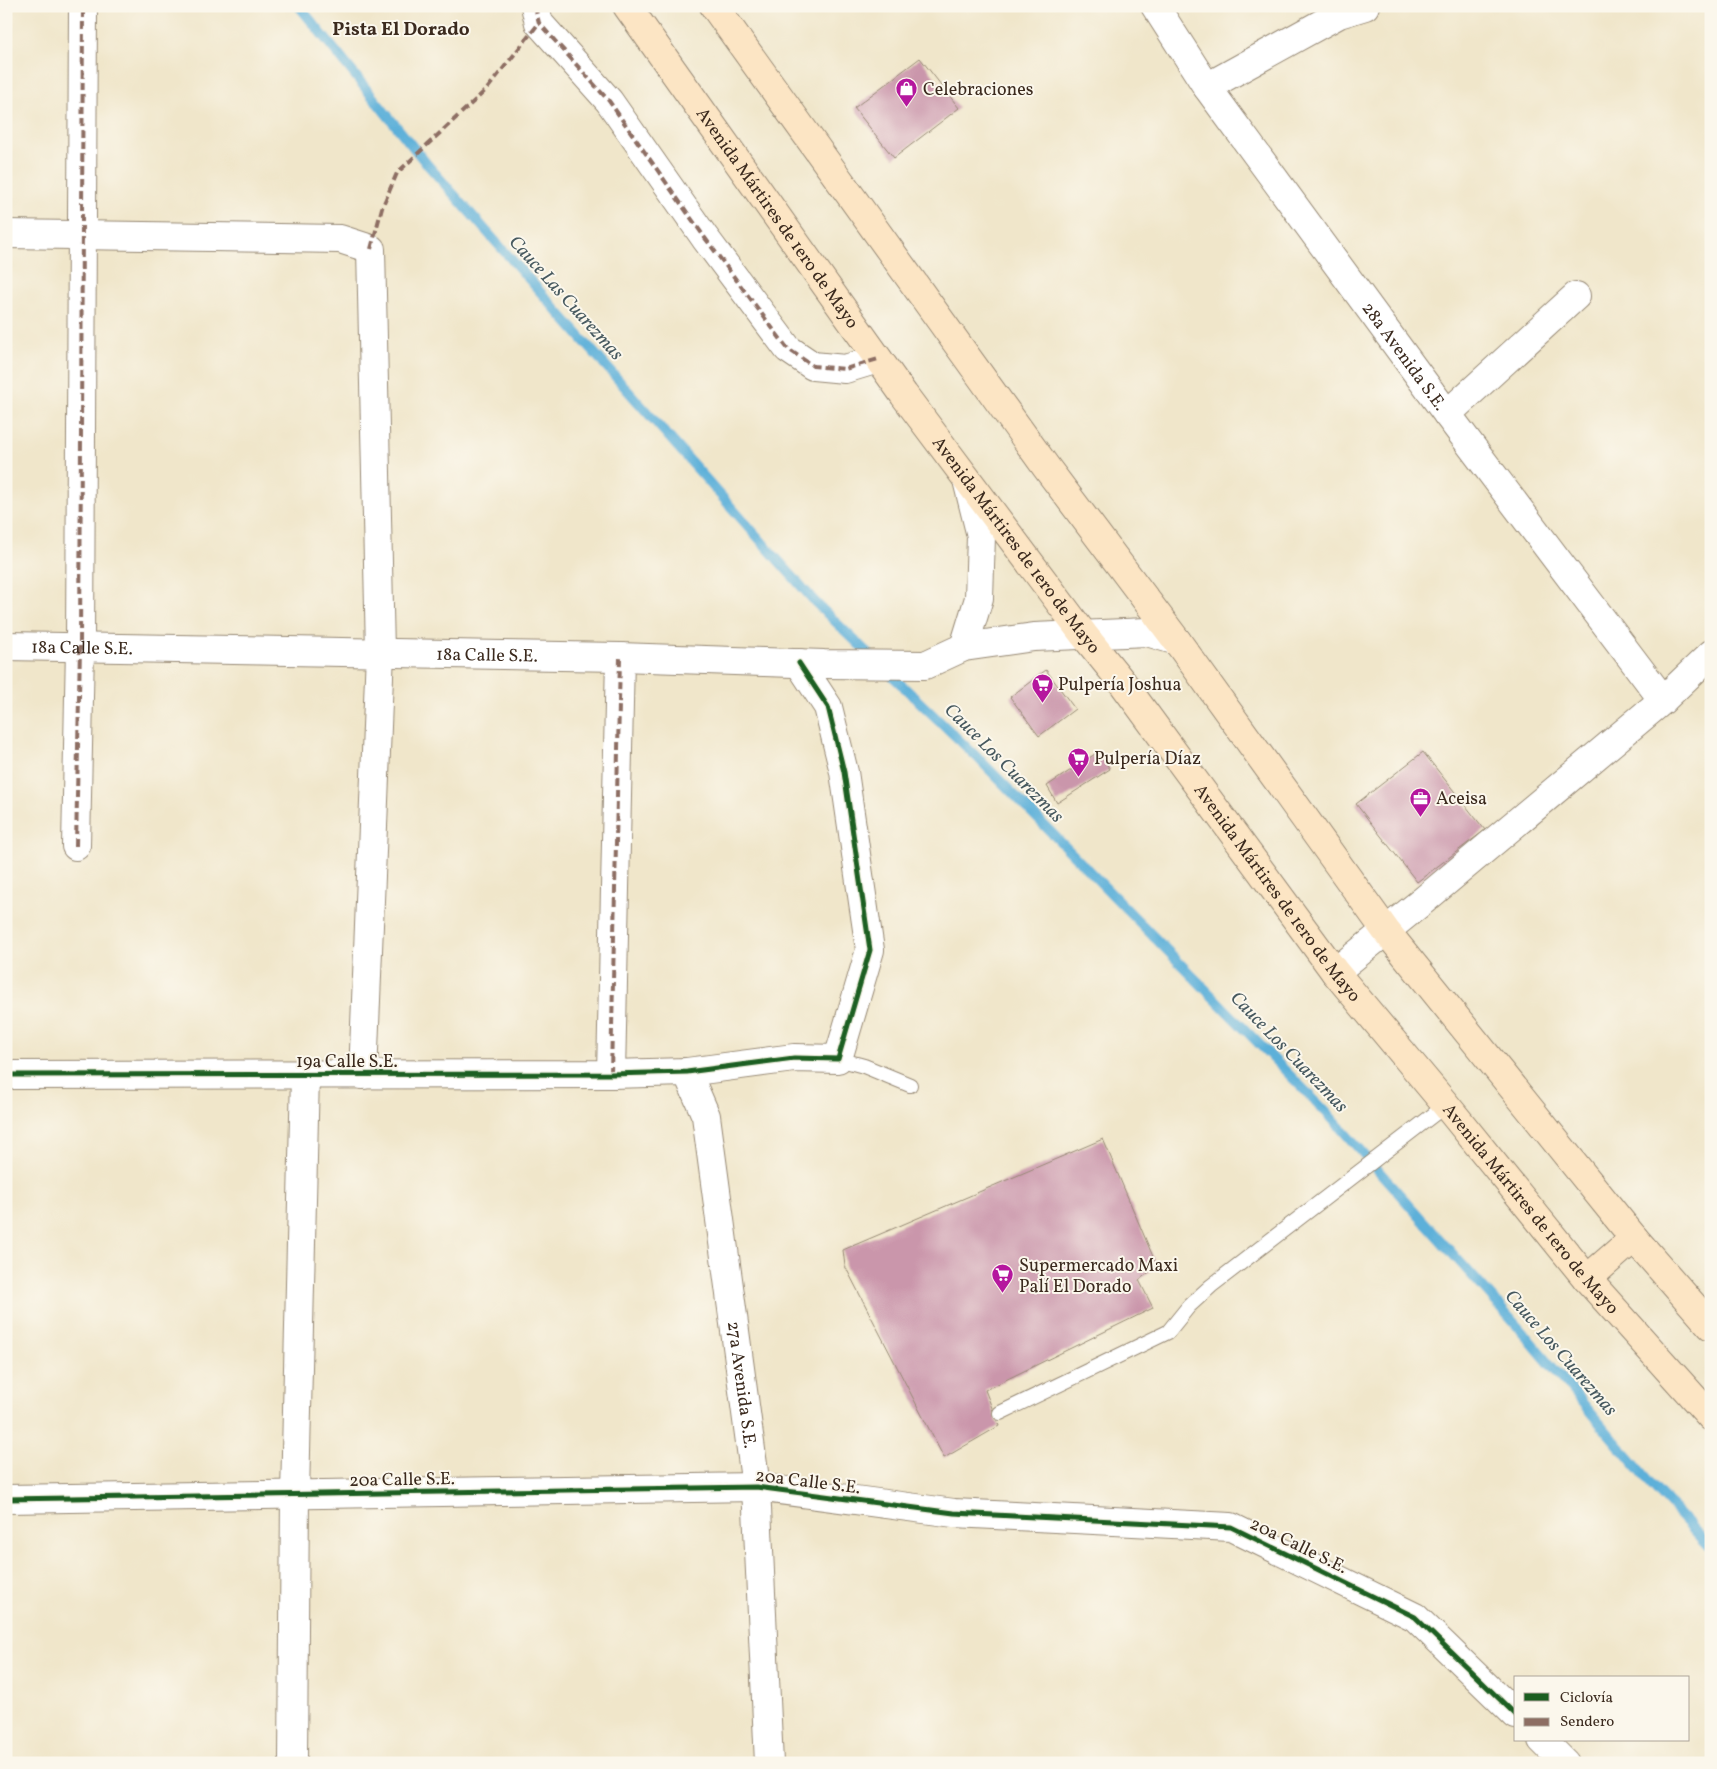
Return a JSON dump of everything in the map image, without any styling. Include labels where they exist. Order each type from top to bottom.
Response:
[{"type":"main road","name":"Avenida Mártires de 1ero de Mayo","points":[[627,6],[878,359],[1084,635],[1122,682],[1335,972],[1587,1279],[1711,1417]]},
{"type":"main road","points":[[714,6],[1046,467],[1177,641],[1386,931],[1634,1238],[1711,1326]]},
{"type":"main road","points":[[1587,1279],[1634,1238]]},
{"type":"street","points":[[76,846],[80,647],[83,6]]},
{"type":"street","points":[[535,6],[539,23],[609,101],[705,238],[788,349],[814,366],[845,369],[878,359]]},
{"type":"street","name":"28a Avenida S.E.","points":[[1154,6],[1207,87],[1447,414],[1663,700]]},
{"type":"street","points":[[1207,87],[1339,14],[1365,6]]},
{"type":"street","points":[[6,234],[340,239],[371,249],[380,652],[364,1075]]},
{"type":"street","points":[[1447,414],[1576,296]]},
{"type":"street","points":[[964,647],[979,598],[981,536],[967,480]]},
{"type":"street","name":"18a Calle S.E.","points":[[6,646],[380,652],[620,657],[812,664],[925,665],[964,647],[1034,637],[1147,632],[1177,641]]},
{"type":"street","points":[[1335,972],[1663,700],[1711,654]]},
{"type":"street","points":[[611,1074],[620,657]]},
{"type":"street","points":[[812,664],[828,707],[844,772],[870,950],[838,1059]]},
{"type":"street","name":"19a Calle S.E.","points":[[6,1075],[611,1074],[687,1072],[794,1058],[838,1059]]},
{"type":"street","name":"27a Avenida S.E.","points":[[687,1072],[706,1116],[756,1486],[769,1763]]},
{"type":"street","points":[[293,1763],[294,1494],[305,1075]]},
{"type":"street","name":"20a Calle S.E.","points":[[6,1499],[756,1486],[954,1513],[1231,1527],[1416,1617],[1514,1712]]},
{"type":"street","points":[[1544,1742],[1565,1763]]},
{"type":"lane","points":[[838,1059],[864,1066],[910,1085]]},
{"type":"lane","points":[[1000,1413],[1168,1332],[1189,1306],[1212,1286],[1446,1105]]},
{"type":"building","name":"Celebraciones","points":[[920,58],[959,108],[894,158],[854,108]]},
{"type":"building","name":"Pulpería Joshua","points":[[1046,670],[1075,709],[1039,736],[1010,697]]},
{"type":"building","name":"Pulpería Díaz","points":[[1098,752],[1110,769],[1057,803],[1047,786]]},
{"type":"building","name":"Aceisa","points":[[1423,752],[1485,830],[1417,882],[1356,804]]},
{"type":"building","name":"Supermercado Maxi Palí El Dorado","points":[[1103,1139],[1157,1266],[1139,1280],[1153,1308],[985,1390],[999,1426],[944,1458],[845,1266],[843,1250]]},
{"type":"waterway","name":"Cauce Las Cuarezmas","points":[[299,6],[426,163],[817,604],[874,659]]},
{"type":"waterway","name":"Cauce Los Cuarezmas","points":[[885,669],[979,759],[1327,1113],[1526,1336],[1652,1485],[1711,1548]]},
{"type":"marked path","points":[[76,846],[80,647],[83,6]]},
{"type":"marked path","points":[[535,6],[539,23],[609,101],[705,238],[788,349],[813,366],[845,369],[878,359]]},
{"type":"marked path","points":[[371,249],[382,208],[397,173],[487,89],[539,23]]},
{"type":"marked path","points":[[611,1074],[620,657]]},
{"type":"cycle path","points":[[6,1075],[611,1074],[687,1072],[794,1058],[838,1059],[870,950],[844,772],[828,707],[799,663]]},
{"type":"cycle path","points":[[6,1499],[756,1487],[954,1513],[1231,1527],[1415,1617],[1514,1713]]},
{"type":"place","name":"Celebraciones","points":[[907,108]]},
{"type":"place","name":"Pulpería Joshua","points":[[1042,703]]},
{"type":"place","name":"Pulpería Díaz","points":[[1078,777]]},
{"type":"place","name":"Aceisa","points":[[1420,817]]},
{"type":"place","name":"Supermercado Maxi Palí El Dorado","points":[[1003,1294]]},
{"type":"district","name":"Pista El Dorado","points":[[401,28]]}]
